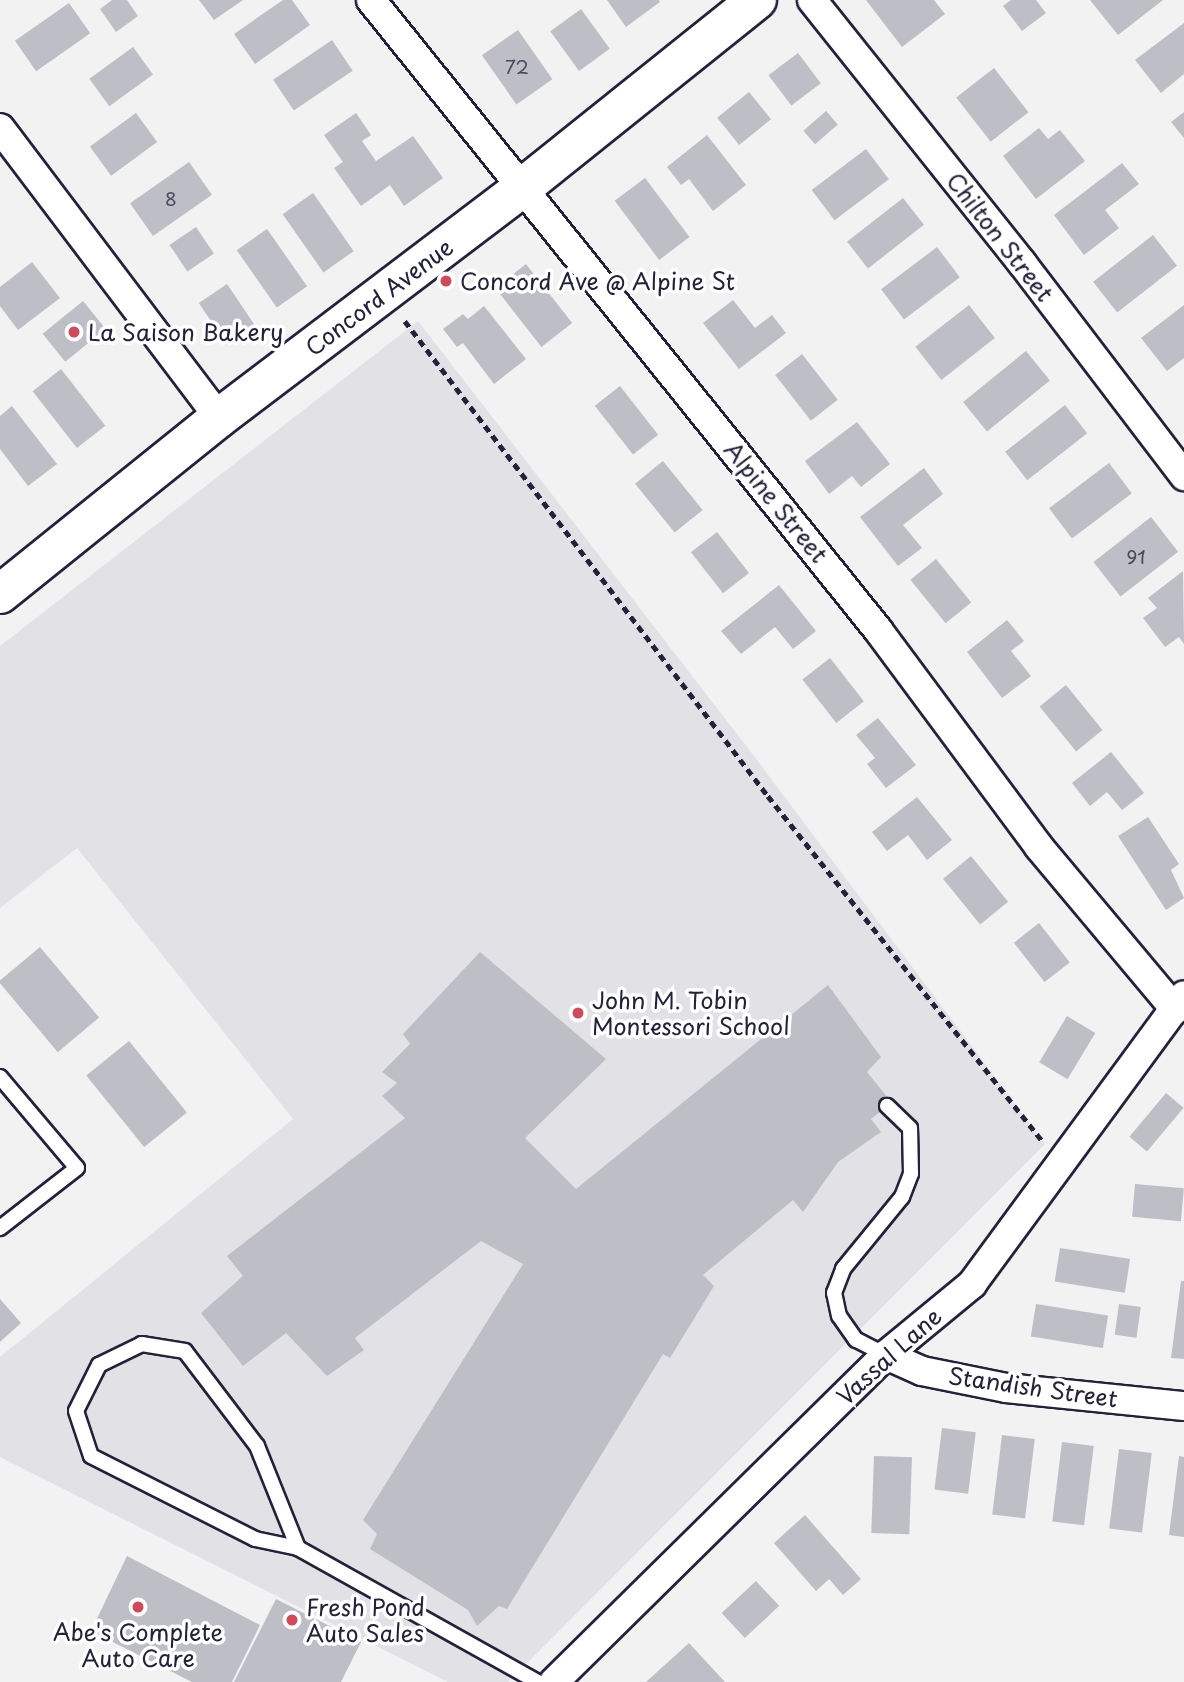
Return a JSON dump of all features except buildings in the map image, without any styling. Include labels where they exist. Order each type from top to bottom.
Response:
[{"type":"main road","name":"Concord Avenue","points":[[0,594],[219,418],[522,188],[757,0]]},
{"type":"street","name":"Alpine Street","points":[[371,0],[878,630],[1039,848],[1180,1002]]},
{"type":"street","name":"Chilton Street","points":[[811,0],[1022,263],[1184,477]]},
{"type":"street","points":[[0,128],[219,418]]},
{"type":"street","name":"Vassal Lane","points":[[554,1682],[886,1355],[972,1284],[1180,1002]]},
{"type":"street","name":"Standish Street","points":[[886,1355],[922,1371],[1006,1388],[1184,1406]]},
{"type":"lane","points":[[0,1077],[77,1168],[0,1228]]},
{"type":"lane","points":[[886,1355],[856,1340],[839,1316],[834,1293],[843,1269],[902,1197],[911,1174],[914,1150],[910,1128],[887,1106]]},
{"type":"lane","points":[[298,1548],[257,1446],[185,1351],[142,1344],[99,1365],[76,1411],[91,1456],[255,1539],[298,1548],[538,1682]]},
{"type":"path","points":[[402,318],[768,796],[1045,1144]]},
{"type":"shaded area","name":"John M. Tobin Montessori School","points":[[418,321],[754,756],[1045,1144],[508,1682],[448,1682],[0,1457],[0,1357],[293,1119],[77,848],[0,908],[0,646]]},
{"type":"place","name":"Concord Ave @ Alpine St","points":[[446,281]]},
{"type":"place","name":"La Saison Bakery","points":[[74,332]]},
{"type":"place","name":"John M. Tobin Montessori School","points":[[578,1013]]},
{"type":"place","name":"Abe's Complete Auto Care","points":[[138,1607]]},
{"type":"place","name":"Fresh Pond Auto Sales","points":[[292,1620]]}]
